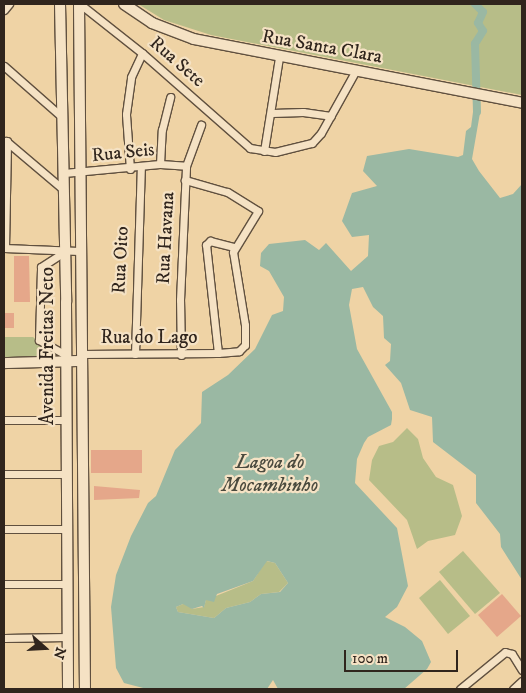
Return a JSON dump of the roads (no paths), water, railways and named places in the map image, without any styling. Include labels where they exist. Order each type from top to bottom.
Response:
[{"type":"main road","name":"Avenida Freitas Neto","points":[[60,4],[66,250],[65,420],[68,689]]},
{"type":"main road","name":"Avenida Freitas Neto","points":[[80,4],[80,251],[85,689]]},
{"type":"main road","name":"Rua Santa Clara","points":[[124,4],[169,31],[279,57],[522,102]]},
{"type":"main road","points":[[4,363],[81,358]]},
{"type":"main road","points":[[66,510],[83,509]]},
{"type":"main road","points":[[67,619],[84,618]]},
{"type":"street","points":[[4,10],[9,4]]},
{"type":"street","name":"Rua Sete","points":[[80,4],[142,52],[250,148],[264,151]]},
{"type":"street","points":[[130,169],[126,114],[132,77],[142,52]]},
{"type":"street","points":[[279,57],[272,113],[264,151],[299,148],[312,143],[331,116],[356,70]]},
{"type":"street","points":[[4,66],[62,117]]},
{"type":"street","points":[[160,164],[162,130],[170,97]]},
{"type":"street","points":[[272,113],[303,112],[331,116]]},
{"type":"street","name":"Rua Havana","points":[[181,355],[186,166],[201,125]]},
{"type":"street","points":[[5,140],[65,191]]},
{"type":"street","points":[[5,140],[4,248],[80,251]]},
{"type":"street","name":"Rua Seis","points":[[64,173],[80,174],[141,168],[160,164],[186,166]]},
{"type":"street","name":"Rua Oito","points":[[135,354],[141,168]]},
{"type":"street","points":[[185,180],[227,192],[258,211],[234,247]]},
{"type":"street","name":"Rua do Lago","points":[[81,358],[135,354],[181,355],[218,353],[239,351],[247,340],[234,247],[210,241],[206,245],[218,353]]},
{"type":"street","points":[[65,359],[39,340],[41,267],[66,250]]},
{"type":"street","points":[[4,420],[65,420]]},
{"type":"street","points":[[4,474],[67,474]]},
{"type":"street","points":[[4,529],[67,529]]},
{"type":"street","points":[[4,584],[67,584]]},
{"type":"street","points":[[4,638],[67,637]]},
{"type":"street","points":[[460,689],[505,652],[512,654],[522,670]]},
{"type":"street","points":[[513,689],[522,681]]},
{"type":"water","name":"Lagoa do Mocambinho","points":[[473,112],[480,113],[472,159],[500,198],[513,194],[522,184],[522,580],[501,547],[500,534],[476,503],[476,475],[433,442],[432,417],[410,410],[401,383],[385,365],[390,361],[391,344],[384,338],[383,316],[373,307],[363,287],[352,289],[349,305],[357,349],[392,412],[391,425],[368,437],[364,443],[357,459],[355,483],[397,528],[408,586],[397,607],[385,617],[405,627],[422,641],[431,662],[427,669],[404,689],[278,689],[273,680],[267,689],[147,689],[124,683],[116,668],[111,607],[116,575],[131,536],[148,503],[156,496],[175,450],[201,423],[202,392],[228,375],[255,349],[272,315],[283,311],[284,297],[269,271],[260,266],[261,253],[269,244],[305,240],[319,250],[326,243],[351,271],[368,256],[369,235],[352,237],[342,221],[352,193],[377,186],[363,171],[367,156],[409,149],[458,157],[463,155],[466,131],[471,127]],"holes":[[[267,561],[275,563],[288,583],[280,592],[261,594],[250,602],[226,608],[214,618],[178,612],[176,607],[183,604],[192,609],[202,606],[204,608],[206,600],[214,602],[217,594],[253,581]]]},
{"type":"waterway","points":[[475,4],[483,12],[478,23],[483,31],[475,44],[477,112]]}]
